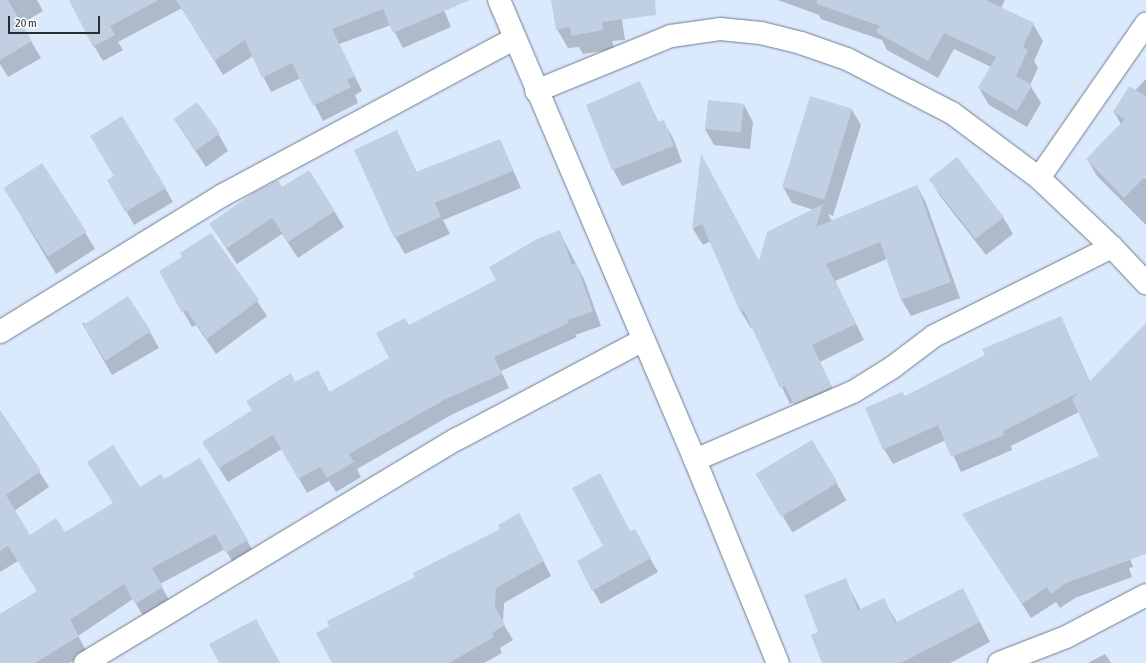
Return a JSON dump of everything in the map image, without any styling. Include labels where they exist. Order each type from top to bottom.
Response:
[{"type":"street","points":[[499,0],[536,91],[695,460],[778,663]]},
{"type":"street","points":[[1039,178],[1146,24]]},
{"type":"street","points":[[536,91],[671,36],[720,29],[761,33],[847,59],[952,113],[1039,178],[1112,247],[1146,283]]},
{"type":"street","points":[[0,332],[221,196],[514,39]]},
{"type":"street","points":[[695,460],[852,392],[893,368],[934,336],[1112,247]]},
{"type":"street","points":[[85,663],[451,442],[643,340]]},
{"type":"street","points":[[999,663],[1066,637],[1146,595]]},
{"type":"building","points":[[0,0],[8,0],[32,41],[0,60]]},
{"type":"building","points":[[69,0],[159,0],[110,26],[115,35],[93,47]]},
{"type":"building","points":[[176,0],[470,0],[393,33],[383,9],[332,29],[355,76],[347,80],[351,87],[313,106],[292,63],[262,78],[245,40],[214,61]]},
{"type":"building","points":[[551,0],[655,0],[656,15],[602,22],[603,30],[571,36],[570,27],[556,30]]},
{"type":"building","points":[[817,0],[986,0],[1034,23],[1023,47],[1028,50],[1016,76],[1032,85],[1017,111],[978,88],[996,57],[944,33],[928,61],[876,32],[880,26],[817,4]]},
{"type":"building","points":[[640,81],[658,122],[664,120],[674,146],[612,170],[586,105]]},
{"type":"building","points":[[1129,86],[1146,96],[1146,176],[1124,198],[1086,159],[1125,119],[1113,112]]},
{"type":"building","points":[[810,96],[852,109],[824,200],[782,187]]},
{"type":"building","points":[[708,100],[744,104],[741,133],[705,129]]},
{"type":"building","points":[[197,102],[220,134],[196,151],[174,119]]},
{"type":"building","points":[[122,116],[166,188],[125,212],[107,180],[114,176],[90,136]]},
{"type":"building","points":[[397,130],[416,172],[500,139],[513,171],[435,203],[441,217],[394,238],[354,150]]},
{"type":"building","points":[[701,154],[759,261],[767,232],[823,204],[816,227],[917,185],[951,282],[901,300],[880,242],[826,264],[856,324],[812,345],[832,387],[794,404],[785,386],[780,388],[744,311],[740,312],[702,224],[692,229]]},
{"type":"building","points":[[957,157],[1004,217],[975,239],[929,179]]},
{"type":"building","points":[[42,163],[87,232],[48,257],[3,188]]},
{"type":"building","points":[[309,170],[335,211],[288,242],[272,218],[227,248],[209,224],[253,193],[278,180],[282,187]]},
{"type":"building","points":[[560,230],[572,265],[576,263],[593,311],[568,320],[569,323],[494,357],[502,374],[444,400],[349,454],[354,462],[327,478],[320,467],[298,479],[273,435],[219,468],[202,442],[252,410],[246,401],[291,373],[295,382],[318,370],[329,392],[389,358],[376,333],[405,318],[409,325],[496,280],[489,267],[537,239]]},
{"type":"building","points":[[211,233],[259,300],[207,339],[186,310],[182,313],[159,271],[182,257],[180,253]]},
{"type":"building","points":[[128,296],[151,331],[106,361],[83,325]]},
{"type":"building","points":[[1061,316],[1089,382],[1146,323],[1146,554],[1066,583],[1051,594],[1047,587],[1022,604],[962,514],[1099,456],[1072,399],[1078,393],[1003,431],[1004,435],[951,457],[938,425],[883,450],[865,408],[902,392],[905,396],[985,355],[982,349]]},
{"type":"building","points":[[0,410],[41,471],[6,495],[30,535],[56,518],[65,532],[113,503],[87,462],[113,445],[140,487],[161,474],[164,479],[200,458],[248,540],[226,553],[215,534],[152,568],[163,587],[135,604],[124,584],[70,620],[79,636],[35,663],[0,663],[0,614],[37,591],[8,546],[0,551]]},
{"type":"building","points":[[812,440],[838,483],[781,517],[755,474]]},
{"type":"building","points":[[600,473],[630,531],[635,529],[651,558],[592,591],[577,561],[603,546],[572,488]]},
{"type":"building","points":[[519,513],[544,561],[496,588],[495,607],[505,625],[492,633],[494,637],[449,663],[332,663],[316,633],[329,626],[327,621],[415,577],[413,573],[500,529],[498,525]]},
{"type":"building","points":[[846,578],[858,610],[884,598],[895,623],[963,588],[980,622],[901,663],[822,663],[811,635],[818,632],[804,595]]},
{"type":"building","points":[[256,619],[280,663],[219,663],[209,644]]}]
